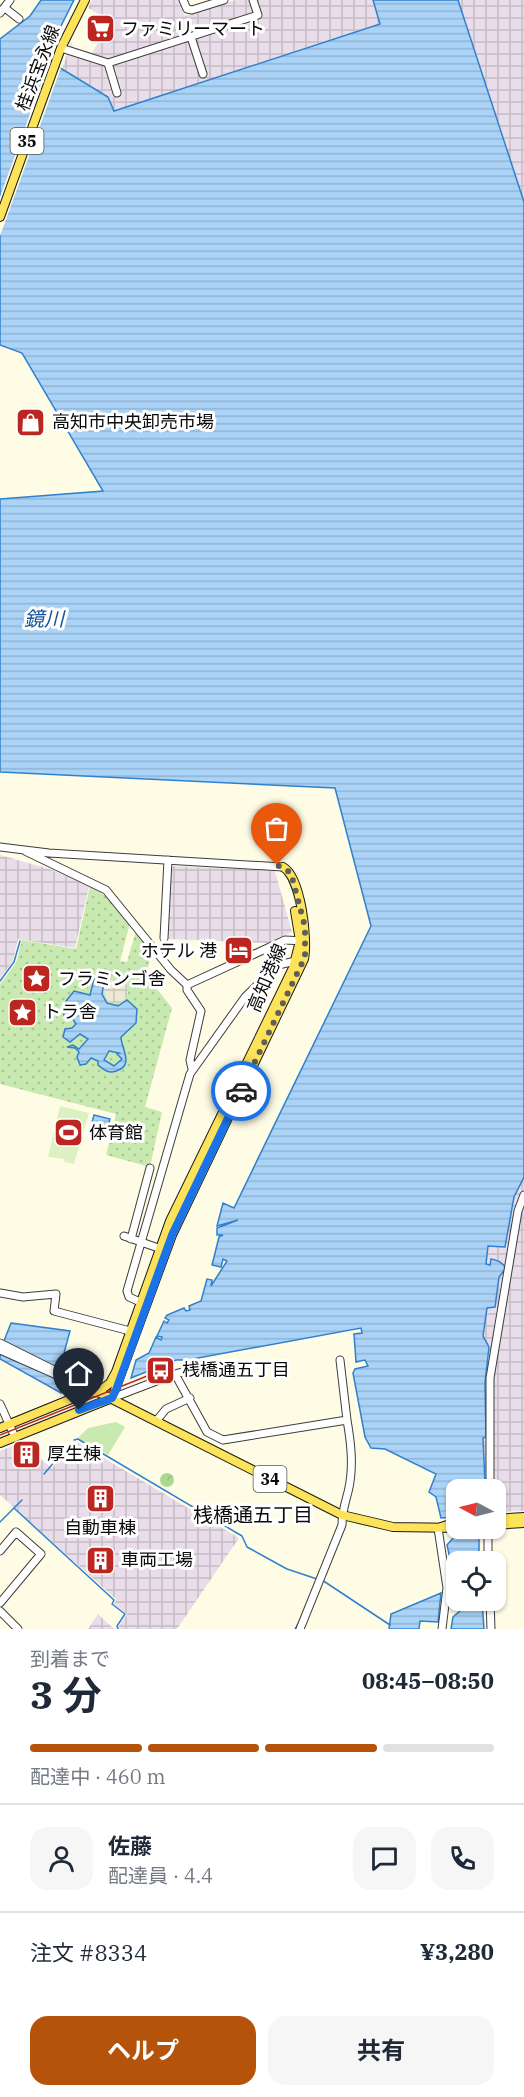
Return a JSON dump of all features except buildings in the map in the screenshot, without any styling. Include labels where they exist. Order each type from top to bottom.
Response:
[{"type":"main road","name":"桂浜宝永線","points":[[0,217],[61,48],[85,0]]},
{"type":"main road","name":"高知港線","points":[[98,1392],[113,1378],[162,1249],[300,960],[303,941],[291,873],[283,867]]},
{"type":"main road","name":"高知港線","points":[[112,1398],[162,1249]]},
{"type":"main road","name":"34","points":[[98,1392],[342,1515],[393,1527],[446,1527]]},
{"type":"main road","points":[[0,1428],[67,1401],[98,1392]]},
{"type":"main road","points":[[0,1443],[112,1398]]},
{"type":"main road","points":[[506,1518],[524,1517]]},
{"type":"main road","points":[[506,1524],[524,1523]]},
{"type":"street","points":[[10,0],[2,10],[19,19]]},
{"type":"street","points":[[183,0],[187,9],[192,10],[224,0]]},
{"type":"street","points":[[61,48],[108,63],[258,15],[253,0]]},
{"type":"street","points":[[191,37],[203,74]]},
{"type":"street","points":[[108,63],[117,93]]},
{"type":"street","points":[[0,847],[25,851],[283,867]]},
{"type":"street","points":[[25,851],[106,890],[171,970],[187,985],[187,990],[201,1011],[190,1060],[192,1069]]},
{"type":"street","points":[[164,938],[168,860]]},
{"type":"street","points":[[187,985],[285,940],[303,941]]},
{"type":"street","points":[[140,1302],[129,1297],[127,1291],[192,1069],[245,997],[278,965],[300,960]]},
{"type":"street","points":[[150,1168],[127,1238],[162,1249]]},
{"type":"street","points":[[490,1479],[489,1399],[492,1358],[518,1211],[524,1195]]},
{"type":"street","points":[[0,1293],[23,1297],[56,1294],[54,1311],[130,1331]]},
{"type":"street","points":[[1,1346],[98,1392]]},
{"type":"street","points":[[300,1629],[342,1524],[348,1491],[352,1447],[340,1360]]},
{"type":"street","points":[[112,1398],[173,1374],[199,1367]]},
{"type":"street","points":[[59,1374],[68,1381],[98,1392]]},
{"type":"street","points":[[173,1374],[190,1398],[207,1432],[218,1439],[229,1440],[347,1420]]},
{"type":"street","points":[[67,1401],[71,1390],[68,1381]]},
{"type":"street","points":[[157,1420],[166,1408],[190,1398]]},
{"type":"street","points":[[0,1404],[15,1437]]},
{"type":"street","points":[[214,1450],[218,1439]]},
{"type":"street","points":[[438,1528],[447,1588],[442,1629]]},
{"type":"street","points":[[0,1551],[16,1532],[41,1554],[0,1603]]},
{"type":"street","points":[[0,1611],[18,1629]]},
{"type":"street","points":[[490,1611],[491,1629]]},
{"type":"shaded area","points":[[92,0],[179,0],[185,16],[235,0],[373,0],[380,23],[114,111],[108,97],[62,69],[71,42],[73,47],[92,53],[110,21],[88,8]]},
{"type":"shaded area","points":[[458,0],[524,0],[524,202]]},
{"type":"shaded area","points":[[0,855],[50,869],[89,886],[75,948],[18,939],[13,961],[0,978]]},
{"type":"shaded area","points":[[171,866],[275,871],[292,932],[268,943],[168,939]]},
{"type":"shaded area","points":[[116,979],[125,982],[128,991],[125,1000],[116,1003],[107,1000],[104,991],[107,982]]},
{"type":"shaded area","points":[[524,1149],[524,1511],[506,1512],[506,1479],[492,1479],[492,1475],[476,1468],[472,1428],[492,1426],[492,1399],[476,1401],[478,1394],[492,1394],[493,1365],[476,1320],[488,1245],[505,1246]]},
{"type":"shaded area","points":[[75,1441],[239,1538],[177,1629],[117,1629],[127,1614],[114,1604],[116,1599],[0,1495],[0,1451],[20,1443],[52,1468]]},
{"type":"shaded area","points":[[98,1614],[114,1629],[88,1629]]},
{"type":"green space","points":[[90,886],[113,901],[130,923],[120,961],[127,962],[135,934],[138,932],[152,951],[146,975],[172,1008],[145,1107],[162,1112],[150,1167],[106,1155],[116,1114],[0,1084],[0,984],[16,963],[22,940],[76,949]]},
{"type":"green space","name":"体育館","points":[[60,1106],[89,1113],[74,1164],[64,1162],[65,1159],[48,1157]]},
{"type":"green space","points":[[116,1422],[125,1427],[108,1455],[78,1438],[88,1428]]},
{"type":"green space","points":[[164,1473],[170,1473],[174,1480],[170,1487],[164,1487],[160,1483],[160,1477]]},
{"type":"water","name":"鏡川","points":[[41,0],[74,0],[53,42],[47,63],[62,69],[108,97],[114,111],[380,24],[373,0],[458,0],[524,202],[524,1177],[514,1197],[505,1247],[488,1246],[486,1264],[490,1265],[493,1259],[506,1268],[499,1277],[495,1307],[487,1308],[483,1336],[489,1347],[485,1383],[486,1437],[483,1438],[485,1479],[446,1479],[446,1518],[441,1518],[436,1497],[429,1492],[436,1474],[385,1449],[371,1448],[365,1437],[353,1373],[355,1369],[368,1366],[365,1360],[356,1362],[354,1334],[362,1333],[361,1328],[187,1360],[176,1360],[131,1378],[136,1360],[149,1353],[156,1337],[161,1340],[162,1337],[157,1336],[164,1321],[167,1323],[169,1320],[165,1318],[167,1315],[184,1308],[186,1311],[190,1310],[189,1306],[201,1301],[207,1279],[212,1280],[211,1286],[227,1261],[223,1259],[221,1267],[212,1265],[219,1237],[223,1235],[217,1235],[217,1228],[238,1220],[217,1226],[223,1203],[234,1208],[371,926],[335,788],[0,772],[0,499],[103,491],[22,353],[0,345],[0,39],[30,16]]},
{"type":"water","points":[[94,979],[104,982],[102,994],[107,1003],[118,1006],[127,1000],[137,1009],[136,1023],[121,1037],[126,1056],[122,1069],[106,1071],[98,1065],[98,1061],[91,1058],[86,1064],[80,1065],[77,1057],[79,1052],[75,1048],[67,1047],[73,1045],[79,1049],[88,1039],[80,1034],[70,1042],[63,1037],[65,1029],[72,1028],[76,1024],[73,1019],[64,1016],[63,1005],[74,991],[90,995]],"holes":[[[109,1051],[119,1053],[117,1054],[122,1059],[114,1066],[104,1060]]]},
{"type":"water","points":[[94,1115],[110,1119],[105,1138],[89,1134]]},
{"type":"water","points":[[11,1323],[70,1331],[60,1368],[61,1393],[0,1359],[0,1351]]},
{"type":"water","points":[[452,1539],[479,1539],[479,1551],[448,1551],[447,1545]]},
{"type":"water","points":[[441,1593],[438,1622],[420,1621],[419,1629],[389,1629],[391,1614]]},
{"type":"water","points":[[460,1611],[483,1611],[484,1629],[451,1629],[453,1617]]},
{"type":"pier","points":[[48,64],[61,68],[0,236],[0,197]]},
{"type":"waterway","points":[[0,981],[14,962],[20,941]]},
{"type":"waterway","points":[[74,1440],[78,1439],[242,1536],[247,1547],[287,1569],[317,1579]]},
{"type":"waterway","points":[[44,1474],[69,1445]]},
{"type":"waterway","points":[[0,1522],[22,1500]]},
{"type":"waterway","points":[[15,1509],[114,1600],[112,1604],[125,1614],[117,1626],[118,1629]]},
{"type":"waterway","points":[[322,1580],[390,1625]]},
{"type":"waterway","points":[[295,1629],[299,1622]]},
{"type":"tram line","points":[[0,1435],[167,1368]]},
{"type":"way so far","points":[[241,1091],[301,968],[307,945],[305,927],[291,873],[277,865]]},
{"type":"place","name":"ファミリーマート","points":[[100,29]]},
{"type":"place","name":"高知市中央卸売市場","points":[[31,422]]},
{"type":"place","name":"ホテル 港","points":[[238,951]]},
{"type":"place","name":"フラミンゴ舎","points":[[37,979]]},
{"type":"place","name":"トラ舎","points":[[22,1012]]},
{"type":"place","name":"体育館","points":[[68,1133]]},
{"type":"place","name":"桟橋通五丁目","points":[[161,1370]]},
{"type":"place","name":"厚生棟","points":[[26,1454]]},
{"type":"place","name":"自動車棟","points":[[100,1499]]},
{"type":"place","name":"車両工場","points":[[100,1560]]},
{"type":"district","name":"桟橋通五丁目","points":[[253,1515]]},
{"type":"route","points":[[79,1410],[112,1398],[140,1328],[172,1235],[241,1091]]}]
